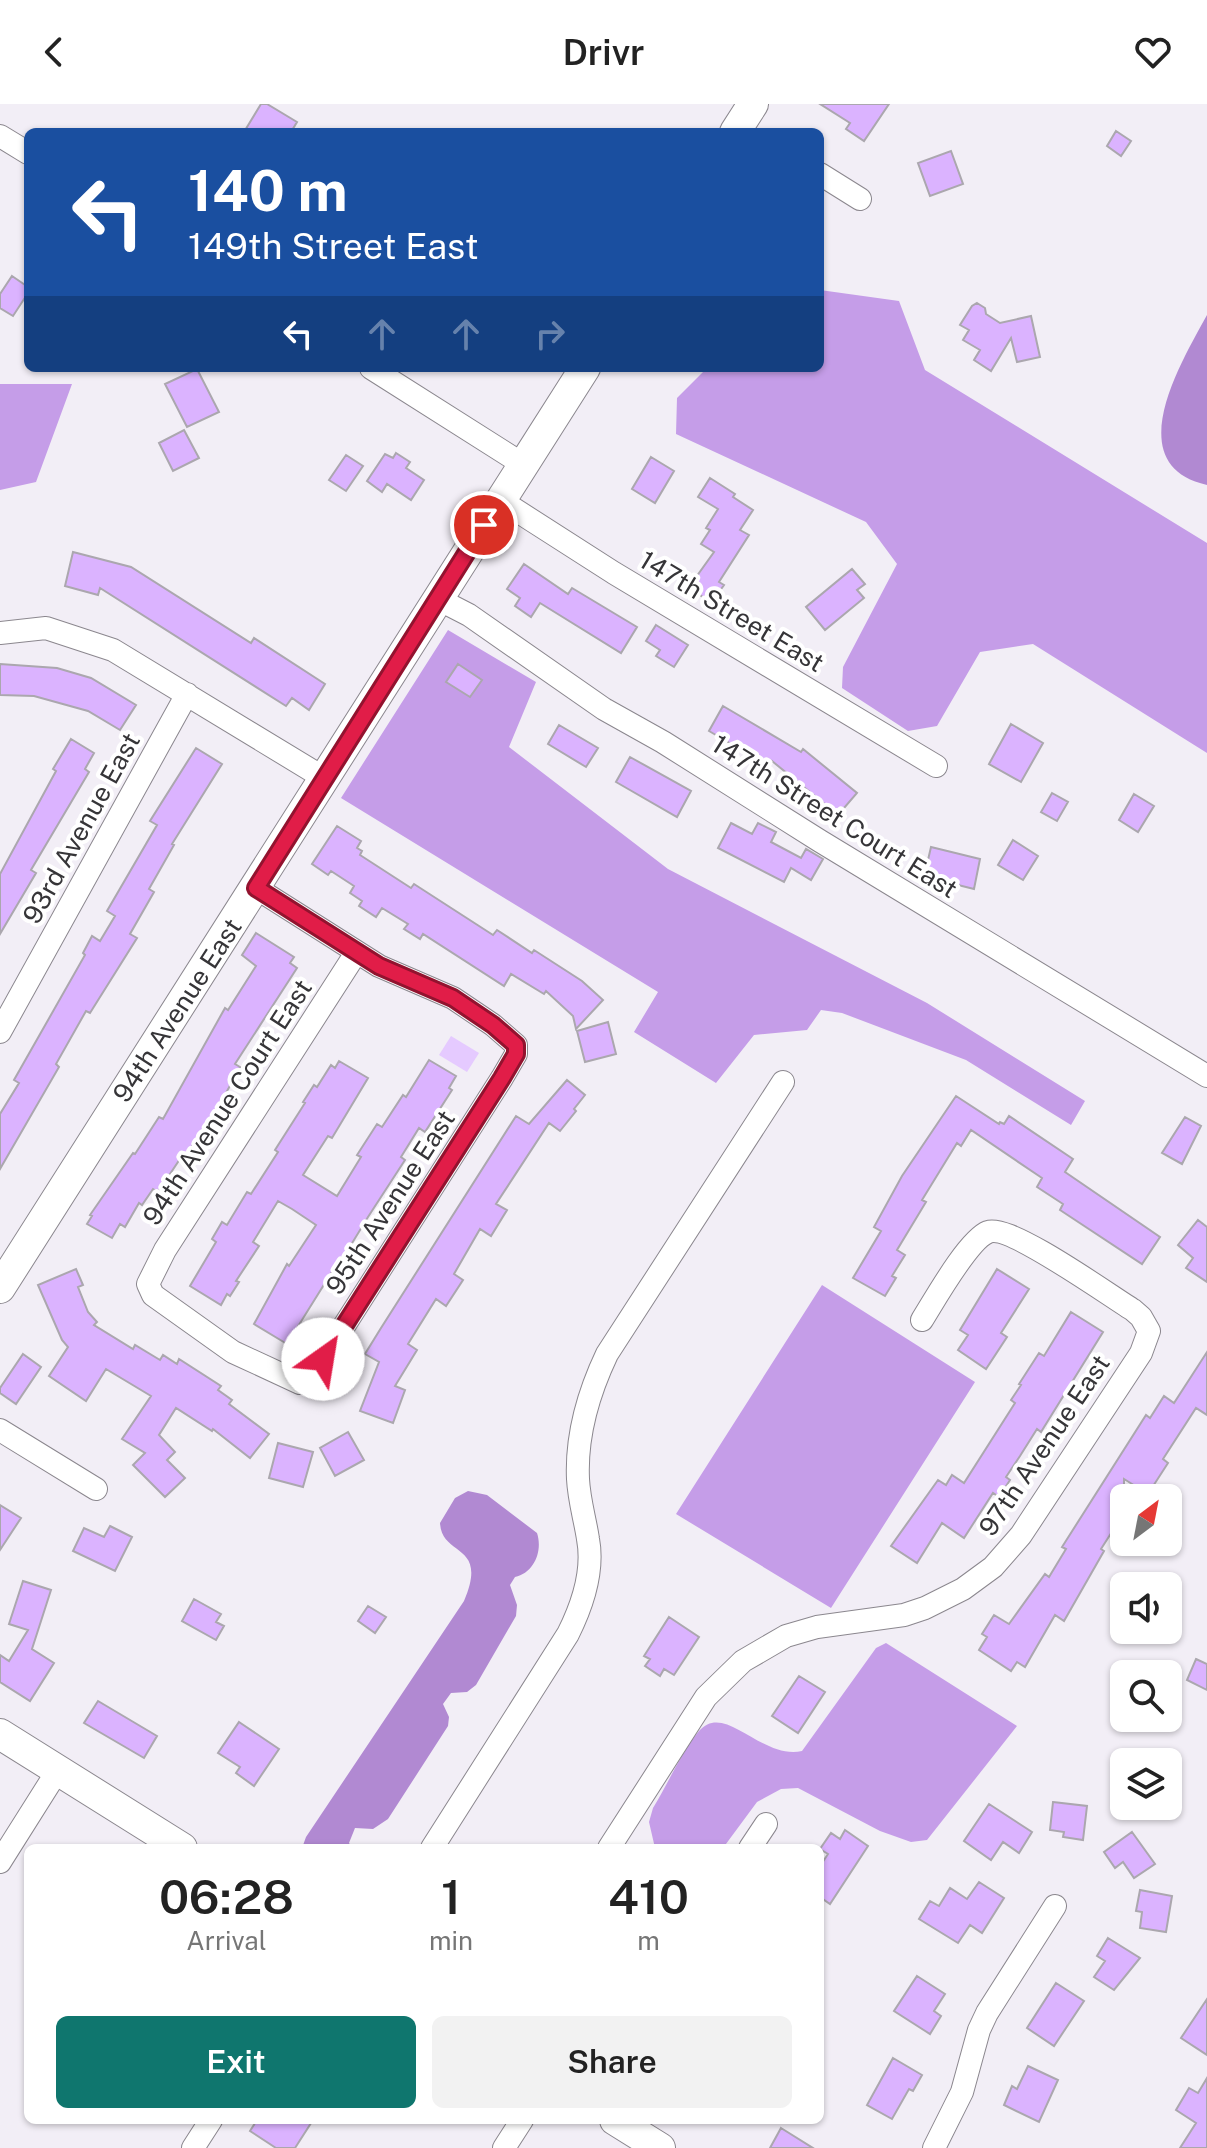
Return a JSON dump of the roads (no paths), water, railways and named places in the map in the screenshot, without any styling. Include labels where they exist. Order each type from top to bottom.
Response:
[{"type":"main road","name":"94th Avenue East","points":[[0,1288],[582,372]]},
{"type":"main road","points":[[0,1734],[176,1844]]},
{"type":"main road","points":[[621,2124],[660,2148]]},
{"type":"street","points":[[0,136],[24,151]]},
{"type":"street","points":[[824,176],[860,199]]},
{"type":"street","points":[[377,372],[524,465]]},
{"type":"street","name":"147th Street East","points":[[500,500],[614,573],[936,766]]},
{"type":"street","name":"147th Street Court East","points":[[436,598],[469,615],[604,709],[663,742],[1207,1076]]},
{"type":"street","points":[[0,633],[46,628],[113,650],[324,778]]},
{"type":"street","name":"93rd Avenue East","points":[[0,1032],[187,694]]},
{"type":"street","points":[[256,888],[356,953]]},
{"type":"street","name":"95th Avenue East","points":[[300,1383],[310,1377],[323,1359],[516,1054],[516,1045],[453,998],[396,975],[356,953]]},
{"type":"street","name":"94th Avenue Court East","points":[[300,1383],[233,1352],[153,1295],[148,1284],[165,1250],[356,953]]},
{"type":"street","points":[[435,1844],[568,1634],[580,1608],[589,1541],[580,1500],[578,1458],[584,1415],[607,1354],[783,1082]]},
{"type":"street","name":"97th Avenue East","points":[[612,1844],[706,1697],[743,1661],[786,1636],[817,1627],[904,1615],[925,1608],[963,1589],[993,1567],[1030,1522],[1141,1353],[1149,1331],[1133,1310],[1031,1245],[994,1231],[987,1232],[962,1259],[922,1320]]},
{"type":"street","points":[[0,1430],[96,1489]]},
{"type":"street","points":[[0,1862],[58,1770]]},
{"type":"street","points":[[753,1844],[766,1824]]},
{"type":"street","points":[[934,2148],[962,2092],[983,2022],[1055,1906]]},
{"type":"street","points":[[193,2148],[208,2124]]},
{"type":"street","points":[[504,2148],[519,2124]]}]
